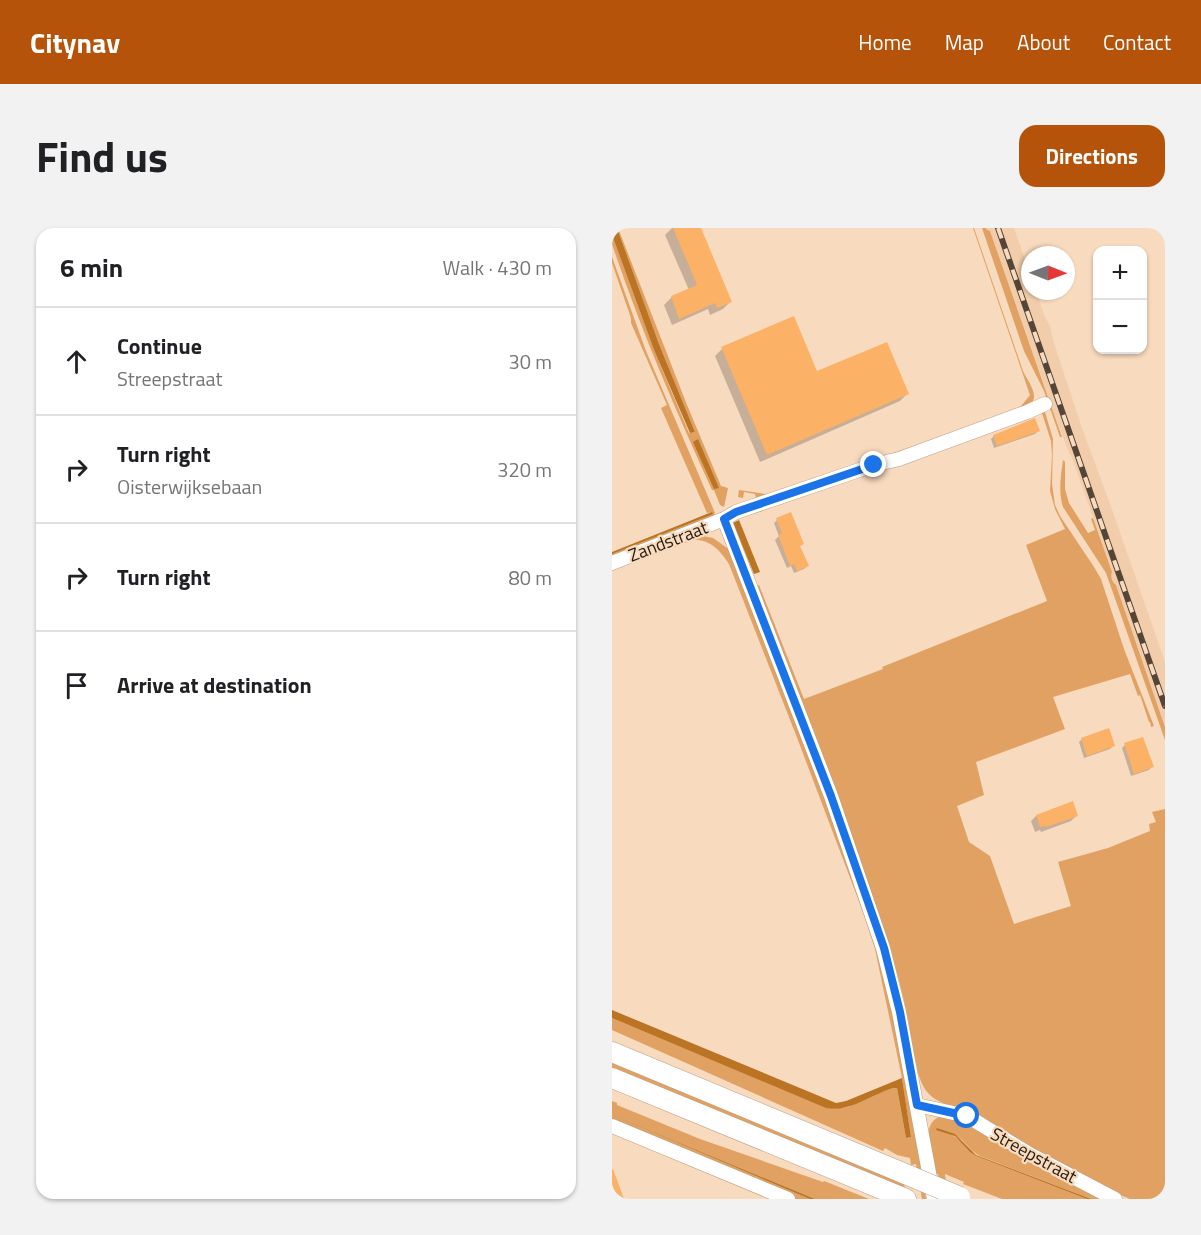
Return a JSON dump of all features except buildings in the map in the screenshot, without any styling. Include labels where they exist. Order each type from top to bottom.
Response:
[{"type":"highway","points":[[612,1052],[963,1198]]},
{"type":"highway","points":[[612,1078],[906,1199]]},
{"type":"street","name":"Zandstraat","points":[[612,563],[724,519],[736,512],[874,465],[900,459],[1045,404]]},
{"type":"street","points":[[724,519],[831,796],[884,948],[900,1012],[934,1199]]},
{"type":"street","name":"Streepstraat","points":[[917,1105],[967,1116],[1031,1155],[1115,1199]]},
{"type":"street","points":[[612,1126],[788,1199]]},
{"type":"shaded area","points":[[612,228],[617,228],[659,344],[695,432],[690,433],[654,350],[612,235]]},
{"type":"shaded area","points":[[617,228],[721,486],[728,488],[724,507],[720,505],[698,460],[634,306],[612,244],[612,235],[654,350],[689,433],[695,432],[659,344]]},
{"type":"shaded area","points":[[973,228],[1023,371],[1033,390],[1034,399],[1031,404],[1027,408],[757,501],[755,494],[744,492],[743,498],[738,497],[739,490],[772,495],[1012,412],[1022,405],[1030,395]]},
{"type":"shaded area","points":[[982,228],[990,231],[1062,437],[1060,437],[1044,391],[1024,351]]},
{"type":"shaded area","points":[[986,228],[1014,228],[1021,248],[1021,300],[1039,300],[1050,326],[1082,428],[1165,662],[1165,727],[1116,585],[1110,576],[1112,572],[1071,455],[990,231]]},
{"type":"shaded area","points":[[612,257],[646,351],[715,513],[713,517],[612,557],[612,554],[712,512],[707,513],[661,408],[667,405],[631,323]]},
{"type":"shaded area","points":[[1041,410],[1045,412],[1053,439],[1052,484],[1055,505],[1101,579],[1124,649],[1154,726],[1151,727],[1130,674],[1053,697],[1065,729],[976,762],[984,795],[957,806],[969,842],[990,856],[1014,924],[1071,906],[1058,862],[1108,848],[1150,831],[1149,824],[1156,822],[1152,812],[1165,809],[1165,1199],[1130,1199],[1106,1189],[962,1109],[936,1100],[924,1087],[917,1068],[891,952],[756,586],[759,585],[804,699],[1047,601],[1026,545],[1065,529],[1055,509],[1050,491],[1051,441]]},
{"type":"shaded area","points":[[698,439],[719,488],[714,489],[693,442]]},
{"type":"shaded area","points":[[1063,460],[1065,462],[1065,489],[1069,503],[1088,533],[1095,530],[1091,519],[1093,518],[1112,572],[1113,582],[1116,585],[1165,727],[1165,740],[1106,573],[1063,507],[1060,489]]},
{"type":"shaded area","points":[[712,512],[713,514],[612,554],[612,552]]},
{"type":"shaded area","points":[[739,520],[760,572],[754,574],[733,523]]},
{"type":"shaded area","points":[[698,535],[713,538],[730,550],[813,759],[884,967],[922,1163],[920,1164],[926,1199],[922,1199],[916,1164],[911,1165],[910,1158],[897,1155],[885,1148],[883,1151],[612,1030],[612,1018],[830,1109],[848,1107],[889,1089],[897,1088],[906,1138],[911,1137],[902,1078],[875,949],[796,735],[729,564],[714,546],[705,541],[693,540],[612,570],[612,566]]},
{"type":"shaded area","points":[[612,1010],[836,1103],[902,1078],[911,1137],[906,1138],[897,1088],[846,1107],[826,1108],[612,1018]]},
{"type":"shaded area","points":[[612,1063],[902,1182],[905,1189],[612,1069]]},
{"type":"shaded area","points":[[612,1101],[700,1139],[824,1181],[869,1199],[815,1199],[619,1118],[810,1199],[794,1199],[612,1122]]},
{"type":"shaded area","points":[[612,1115],[815,1199],[810,1199]]},
{"type":"shaded area","points":[[941,1116],[957,1117],[1110,1199],[1091,1199],[980,1156],[954,1134],[949,1133],[976,1156],[1087,1199],[1002,1199],[963,1184],[964,1182],[945,1174],[948,1199],[942,1199],[929,1134],[932,1123]]},
{"type":"shaded area","points":[[937,1128],[955,1134],[976,1155],[1091,1199],[976,1156],[955,1136],[936,1130]]},
{"type":"railway","points":[[998,228],[1165,706]]},
{"type":"route","points":[[874,465],[736,512],[724,519],[831,796],[884,948],[900,1012],[917,1105],[967,1116]]}]
